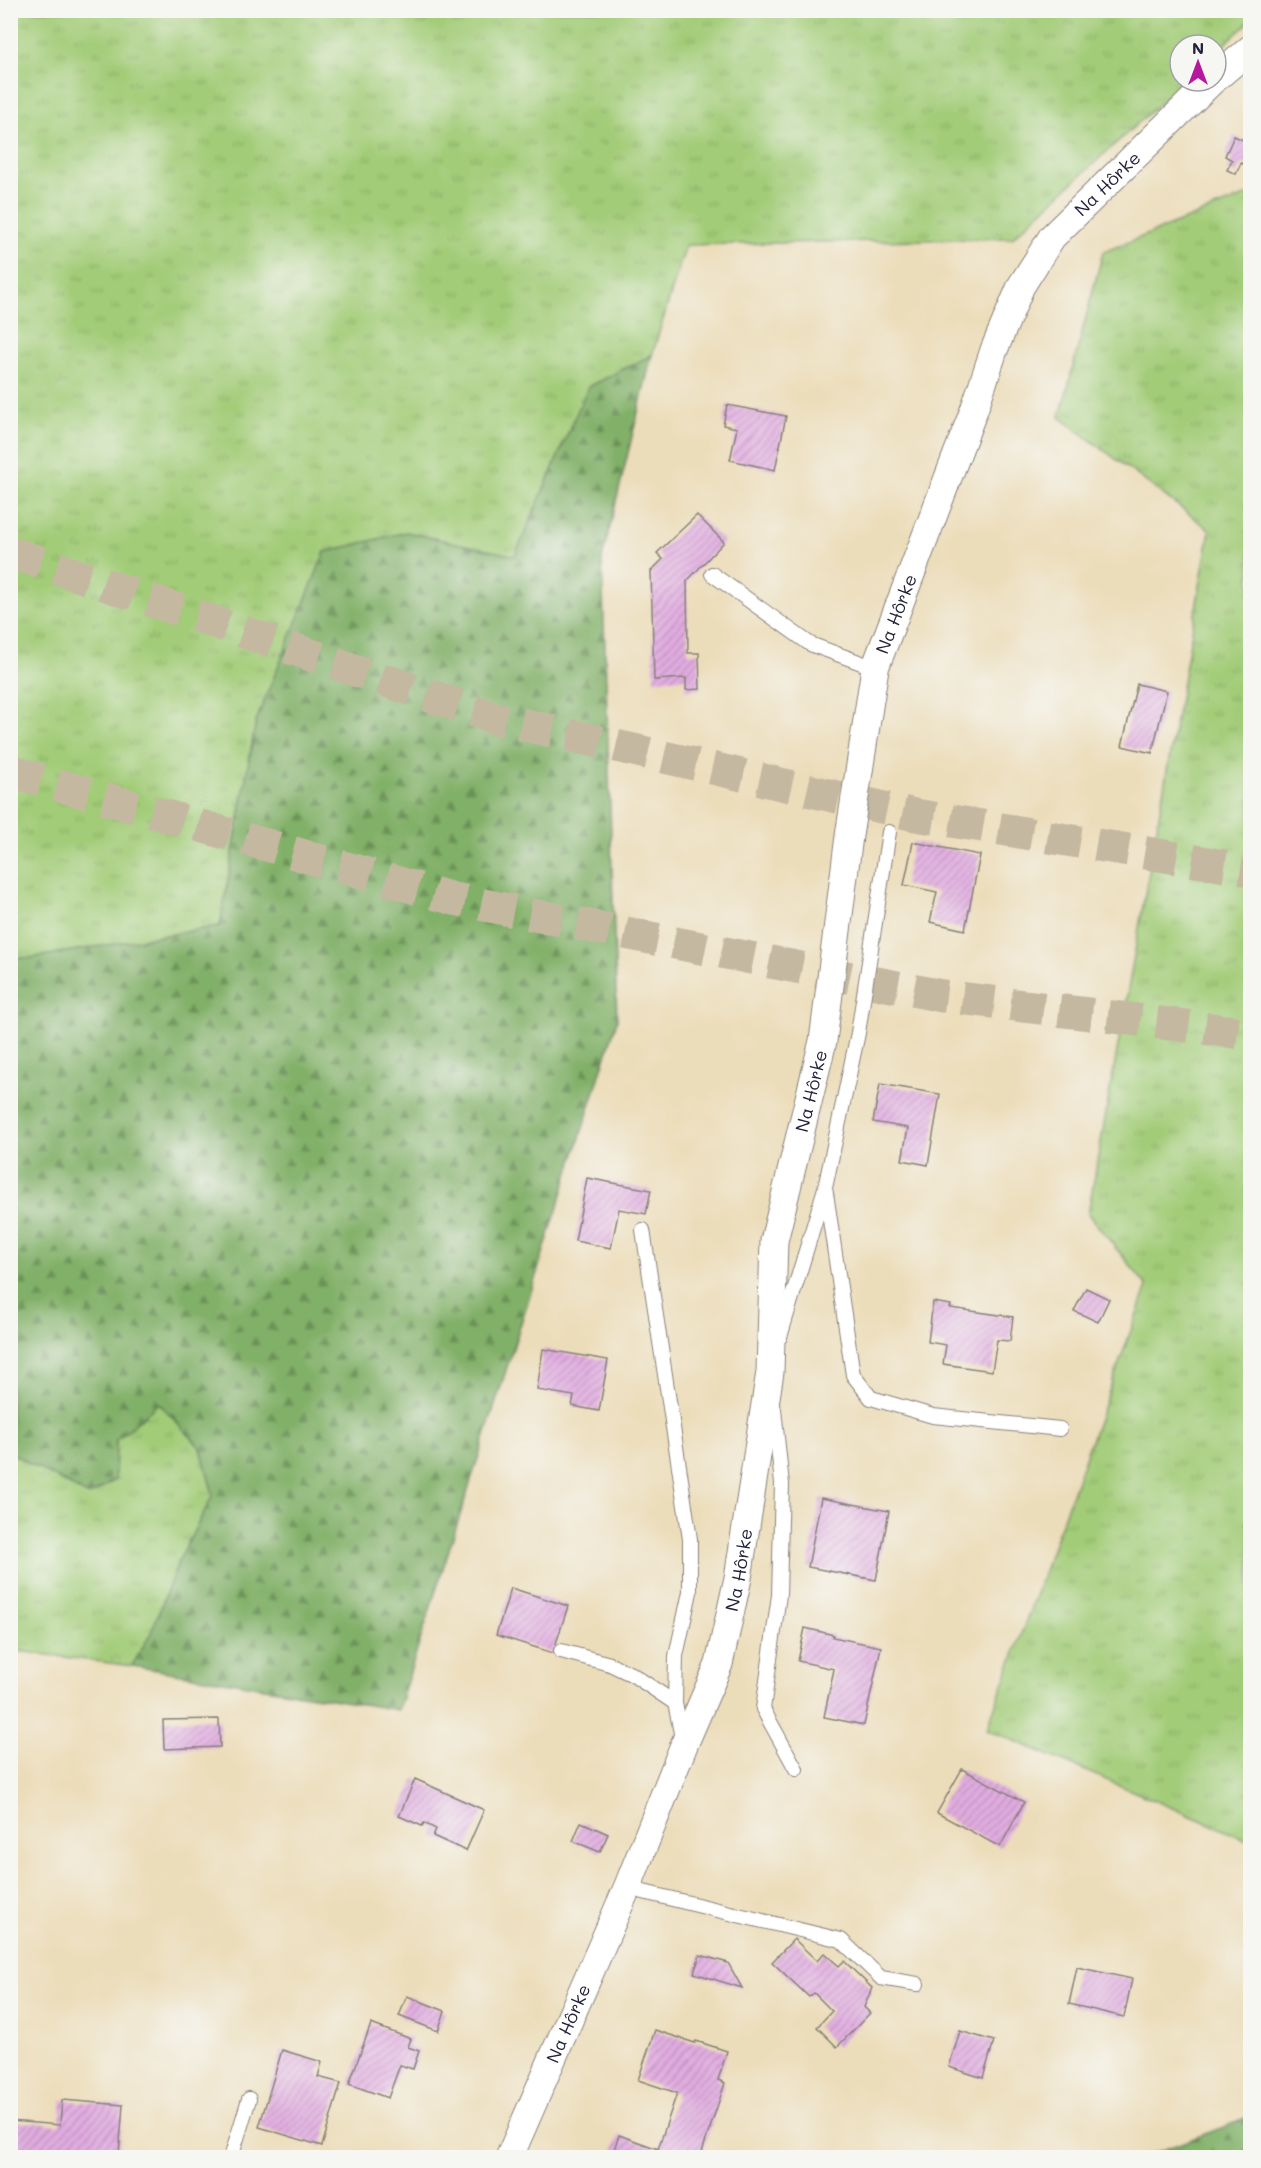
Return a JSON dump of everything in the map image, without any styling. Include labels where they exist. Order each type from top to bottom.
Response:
[{"type":"street","points":[[1228,68],[1251,49]]},
{"type":"street","name":"Na Hôrke","points":[[509,2157],[627,1888],[719,1664],[738,1578],[770,1372],[774,1241],[823,1041],[849,836],[875,668],[974,410],[993,350],[1021,286],[1052,237],[1200,93]]},
{"type":"lane","points":[[712,574],[810,644],[875,668]]},
{"type":"lane","points":[[795,1768],[763,1709],[779,1595],[782,1485],[770,1372],[825,1188],[858,1033],[889,832]]},
{"type":"lane","points":[[825,1188],[853,1375],[871,1398],[933,1416],[1060,1429]]},
{"type":"lane","points":[[643,1230],[690,1539],[690,1592],[676,1656],[675,1703],[684,1745]]},
{"type":"lane","points":[[561,1651],[610,1664],[633,1675],[675,1703]]},
{"type":"lane","points":[[627,1888],[842,1940],[881,1978],[917,1984]]},
{"type":"lane","points":[[231,2157],[249,2098]]},
{"type":"green space","points":[[1250,10],[1250,21],[1228,41],[1228,33],[1168,33],[1168,93],[1171,93],[1012,238],[686,245],[652,355],[588,387],[515,556],[406,532],[256,721],[220,926],[30,958],[11,958],[10,11]]},
{"type":"green space","points":[[1250,194],[1250,1841],[987,1729],[1147,1286],[1088,1214],[1210,530],[1060,417],[1103,252]]},
{"type":"green space","points":[[652,355],[602,559],[617,1021],[398,1710],[132,1666],[151,1633],[179,1560],[213,1495],[201,1448],[159,1403],[116,1440],[115,1480],[89,1496],[11,1453],[11,958],[30,958],[220,926],[256,721],[325,552],[406,532],[515,556],[588,387]]},
{"type":"green space","points":[[159,1403],[201,1448],[213,1495],[179,1560],[151,1633],[132,1666],[11,1650],[11,1453],[89,1496],[115,1480],[116,1440]]},
{"type":"green space","points":[[1250,2117],[1250,2157],[1144,2157]]},
{"type":"building","points":[[1234,136],[1250,143],[1250,158],[1247,166],[1241,163],[1236,174],[1227,170],[1232,160],[1225,156]]},
{"type":"building","points":[[727,405],[786,416],[775,470],[730,460],[737,428],[723,425]]},
{"type":"building","points":[[697,515],[724,542],[687,581],[688,653],[699,653],[700,689],[686,690],[686,678],[654,680],[651,571],[663,559],[657,553]]},
{"type":"building","points":[[1137,684],[1167,691],[1152,753],[1122,746]]},
{"type":"building","points":[[913,842],[980,855],[965,930],[930,922],[937,892],[904,885]]},
{"type":"building","points":[[880,1084],[940,1094],[928,1165],[902,1160],[908,1128],[873,1122]]},
{"type":"building","points":[[587,1178],[651,1190],[646,1214],[619,1209],[611,1248],[575,1241]]},
{"type":"building","points":[[1086,1288],[1109,1299],[1098,1322],[1074,1311]]},
{"type":"building","points":[[933,1302],[951,1305],[950,1308],[1013,1317],[1010,1341],[997,1340],[992,1371],[943,1364],[946,1345],[928,1342]]},
{"type":"building","points":[[543,1349],[608,1360],[599,1411],[572,1406],[574,1396],[537,1390]]},
{"type":"building","points":[[821,1498],[889,1511],[876,1580],[808,1567]]},
{"type":"building","points":[[511,1588],[568,1606],[553,1653],[496,1635]]},
{"type":"building","points":[[805,1628],[834,1635],[833,1637],[881,1647],[864,1725],[824,1717],[834,1669],[798,1661]]},
{"type":"building","points":[[219,1719],[220,1747],[164,1749],[163,1720]]},
{"type":"building","points":[[962,1769],[1024,1802],[1000,1847],[937,1813]]},
{"type":"building","points":[[415,1779],[484,1810],[466,1851],[433,1836],[436,1829],[424,1823],[422,1826],[399,1816]]},
{"type":"building","points":[[581,1822],[608,1834],[600,1852],[573,1841]]},
{"type":"building","points":[[794,1939],[817,1961],[824,1953],[839,1966],[844,1961],[872,1988],[864,2007],[870,2013],[837,2047],[817,2027],[832,2011],[814,1993],[809,1997],[772,1962]]},
{"type":"building","points":[[700,1955],[728,1963],[742,1988],[694,1973]]},
{"type":"building","points":[[1077,1967],[1132,1979],[1124,2017],[1069,2004]]},
{"type":"building","points":[[407,1996],[445,2011],[438,2031],[399,2016]]},
{"type":"building","points":[[371,2024],[411,2039],[408,2047],[419,2051],[413,2069],[400,2065],[388,2098],[349,2084]]},
{"type":"building","points":[[655,2030],[727,2051],[718,2080],[725,2083],[700,2158],[611,2158],[619,2135],[658,2149],[677,2093],[638,2080]]},
{"type":"building","points":[[960,2031],[994,2041],[983,2078],[949,2067]]},
{"type":"building","points":[[282,2050],[322,2062],[318,2077],[341,2083],[322,2146],[259,2127]]},
{"type":"building","points":[[62,2100],[123,2105],[119,2155],[75,2151],[75,2158],[10,2158],[10,2121],[60,2125]]},
{"type":"tunnel","points":[[10,552],[495,718],[915,815],[1250,870]]},
{"type":"tunnel","points":[[10,770],[454,899],[942,996],[1250,1034]]}]
